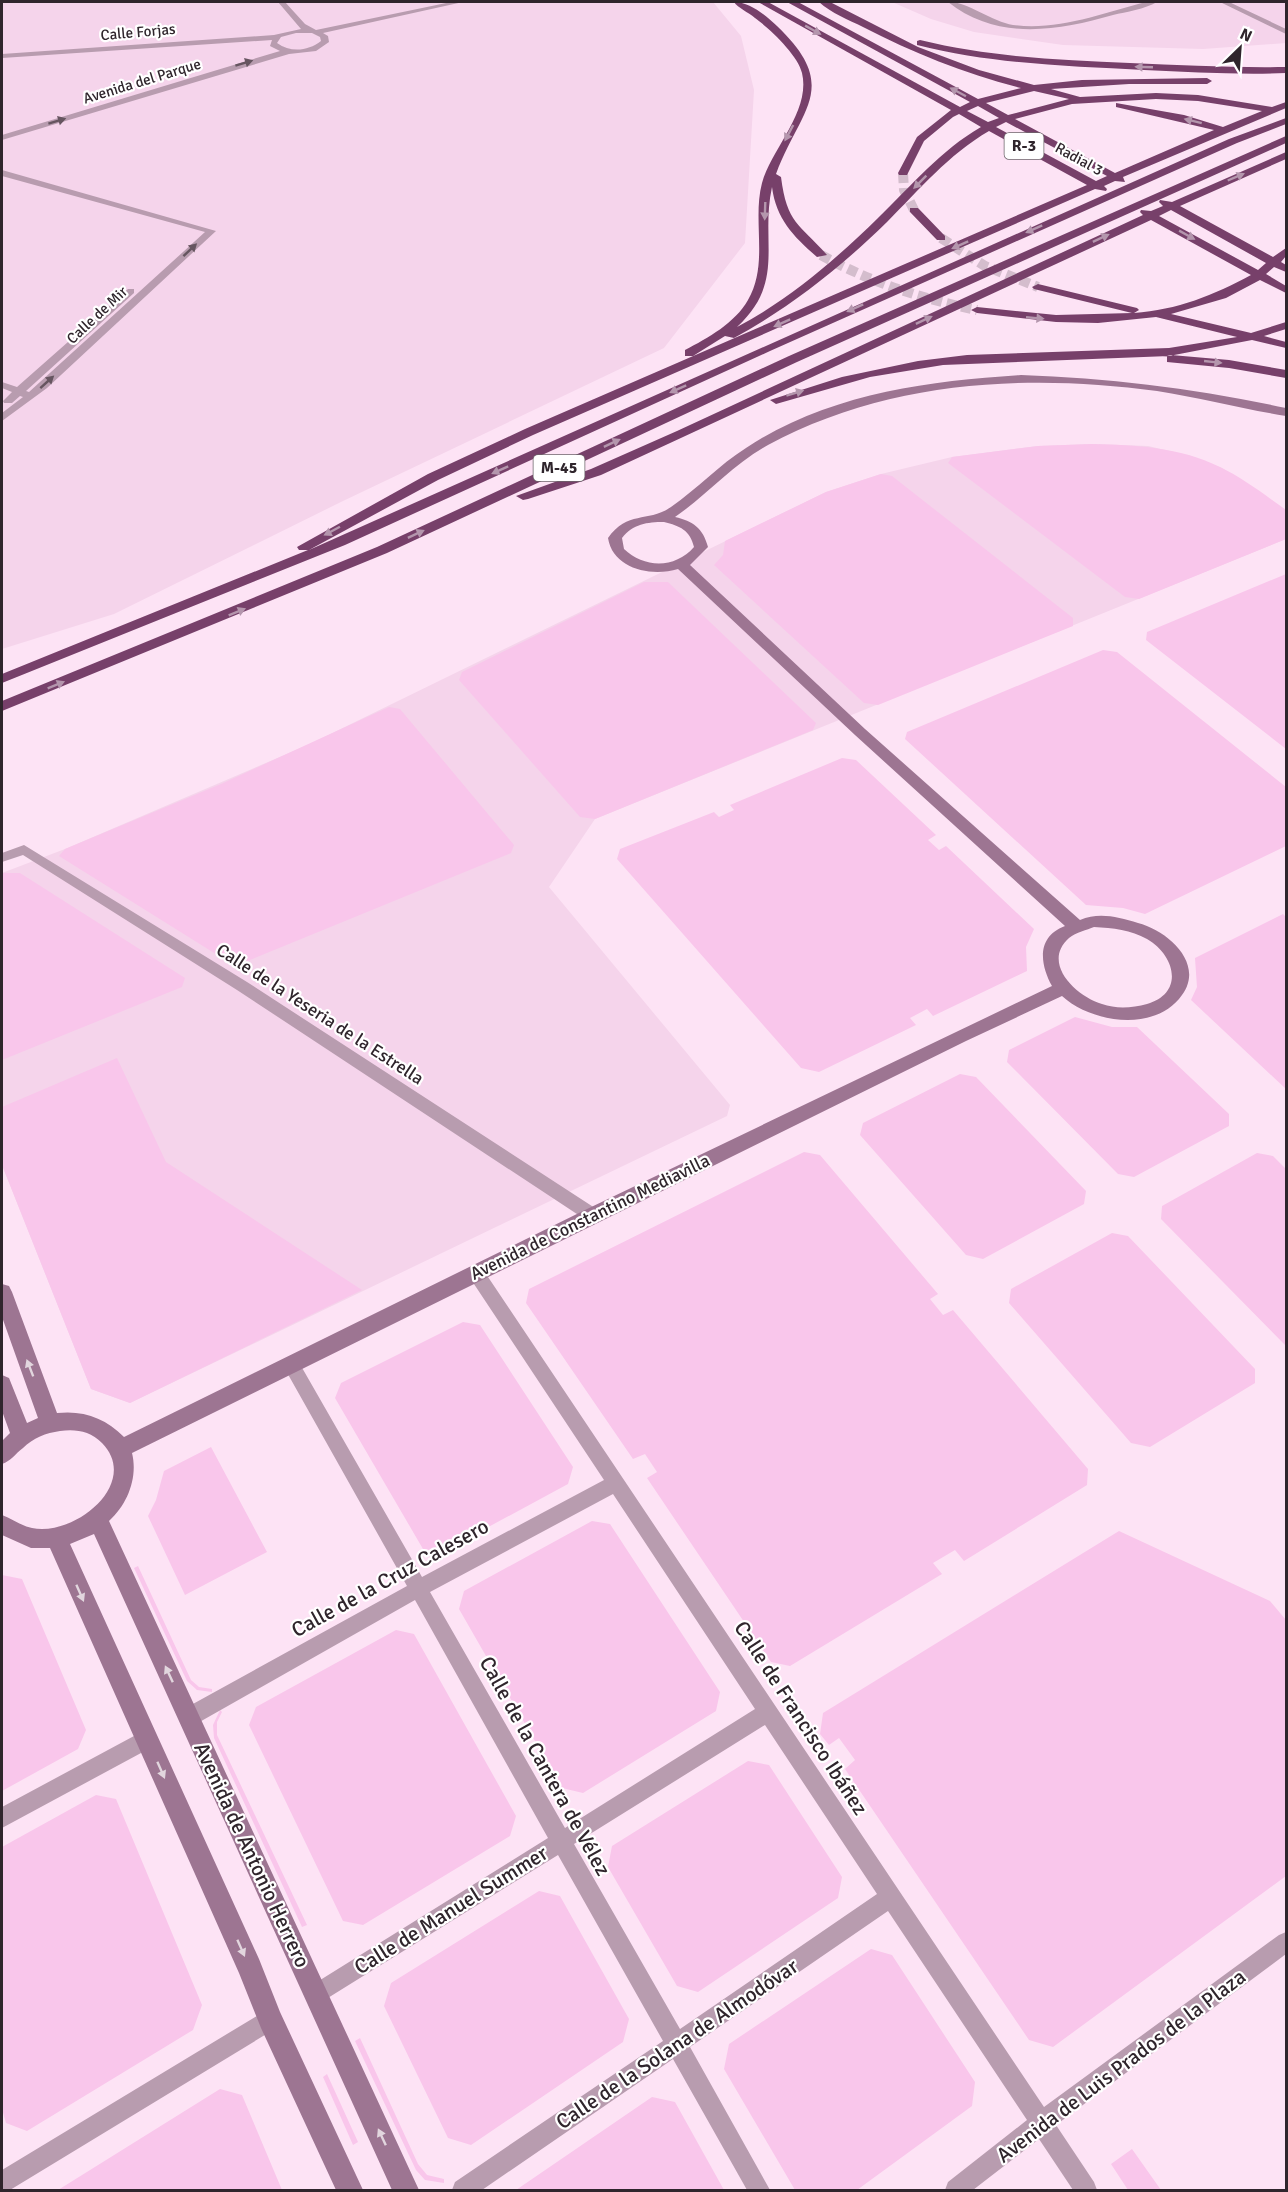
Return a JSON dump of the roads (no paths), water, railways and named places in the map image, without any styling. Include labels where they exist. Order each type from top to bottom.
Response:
[{"type":"highway","points":[[662,369],[723,332],[755,298],[764,267],[767,184],[778,155],[807,99],[807,70],[781,32],[738,2]]},
{"type":"highway","name":"Radial 3","points":[[762,2],[1287,290]]},
{"type":"highway","name":"Radial 3","points":[[792,2],[1287,269]]},
{"type":"highway","points":[[824,2],[915,51],[970,72],[1060,94],[1213,126],[1283,157]]},
{"type":"highway","points":[[856,19],[931,46],[1012,60],[1253,71],[1287,70]]},
{"type":"highway","points":[[903,173],[906,159],[916,142],[937,123],[971,105],[1014,92],[1049,86],[1287,76]]},
{"type":"highway","points":[[573,413],[739,331],[797,292],[881,222],[962,142],[994,123],[1032,110],[1069,102],[1106,98],[1182,98],[1286,108]]},
{"type":"highway","points":[[253,578],[267,566],[433,477],[573,413],[1140,165],[1234,125],[1286,108]]},
{"type":"highway","name":"M-45","points":[[2,679],[340,542],[1087,205],[1233,141],[1287,121]]},
{"type":"highway","name":"M-45","points":[[2,706],[274,596],[441,523],[793,359],[1282,140]]},
{"type":"highway","points":[[778,155],[778,206],[789,224],[821,255]]},
{"type":"highway","points":[[441,523],[472,515],[596,472],[1197,194],[1283,157]]},
{"type":"highway","points":[[914,210],[940,238]]},
{"type":"highway","points":[[977,310],[1062,320],[1129,317],[1175,309],[1236,289],[1272,266],[1286,251]]},
{"type":"highway","points":[[1038,287],[1094,302],[1209,325],[1287,345]]},
{"type":"highway","points":[[681,434],[768,402],[841,381],[920,365],[986,358],[1175,351],[1232,342],[1287,326]]},
{"type":"highway","points":[[986,358],[1151,358],[1229,364],[1287,374]]},
{"type":"street","points":[[270,2],[286,20],[290,32]]},
{"type":"street","points":[[282,2],[312,32],[324,36],[325,42],[445,12],[459,2]]},
{"type":"street","points":[[290,51],[279,48],[272,42],[290,32],[312,32],[459,2]]},
{"type":"street","points":[[952,2],[992,22],[1030,28],[1057,26],[1153,2]]},
{"type":"street","points":[[1224,2],[1287,32]]},
{"type":"street","name":"Calle Forjas","points":[[2,57],[272,42]]},
{"type":"street","name":"Avenida del Parque","points":[[2,138],[290,51],[309,50],[325,42]]},
{"type":"street","points":[[2,173],[200,228]]},
{"type":"street","name":"Calle de Mir","points":[[2,406],[200,228],[211,231],[30,396],[2,418]]},
{"type":"street","points":[[664,518],[690,502],[731,463],[794,426],[821,414],[871,399],[939,385],[1022,379],[1113,383],[1211,396],[1287,412]]},
{"type":"street","points":[[2,386],[30,396]]},
{"type":"street","points":[[684,523],[690,502]]},
{"type":"street","points":[[664,518],[684,523],[698,534],[701,548],[690,560],[681,564],[665,567],[641,566],[627,560],[617,550],[615,538],[624,527],[642,520],[664,518]]},
{"type":"street","points":[[681,564],[860,732],[1075,925]]},
{"type":"street","name":"Calle de la Yeseria de la Estrella","points":[[2,858],[24,850],[242,986],[592,1215]]},
{"type":"street","points":[[1110,921],[1146,930],[1173,952],[1180,968],[1180,983],[1173,996],[1159,1006],[1142,1013],[1121,1014],[1099,1011],[1079,1002],[1062,989],[1053,976],[1049,960],[1052,946],[1062,934],[1075,925],[1110,921]]},
{"type":"street","name":"Avenida de Constantino Mediavilla","points":[[120,1449],[592,1215],[960,1036],[1062,989]]},
{"type":"street","name":"Calle de Francisco Ibáñez","points":[[476,1273],[1086,2190]]},
{"type":"street","points":[[2,1292],[50,1422]]},
{"type":"street","name":"Calle de la Cantera de Vélez","points":[[291,1365],[759,2190]]},
{"type":"street","points":[[2,1384],[21,1436]]},
{"type":"street","points":[[2,1455],[21,1436],[50,1422],[72,1420],[93,1424],[109,1434],[120,1449],[124,1466],[122,1485],[113,1503],[98,1520],[79,1532],[57,1539],[36,1540],[16,1535],[2,1525]]},
{"type":"street","name":"Calle de la Cruz Calesero","points":[[189,1717],[418,1589],[616,1483]]},
{"type":"street","name":"Avenida de Antonio Herrero","points":[[98,1520],[406,2190]]},
{"type":"street","points":[[57,1539],[270,2019],[350,2190]]},
{"type":"street","name":"Calle de Manuel Summer","points":[[316,1994],[768,1712]]},
{"type":"street","points":[[2,1818],[147,1738]]},
{"type":"street","name":"Calle de la Solana de Almodóvar","points":[[463,2190],[891,1897]]},
{"type":"street","name":"Avenida de Luis Prados de la Plaza","points":[[956,2190],[1041,2123],[1287,1942]]},
{"type":"street","points":[[2,2182],[270,2019]]},
{"type":"tunnel","points":[[903,173],[904,190],[914,210]]},
{"type":"tunnel","points":[[941,238],[985,266],[1038,287]]},
{"type":"tunnel","points":[[821,255],[897,288],[936,301],[977,310]]}]
